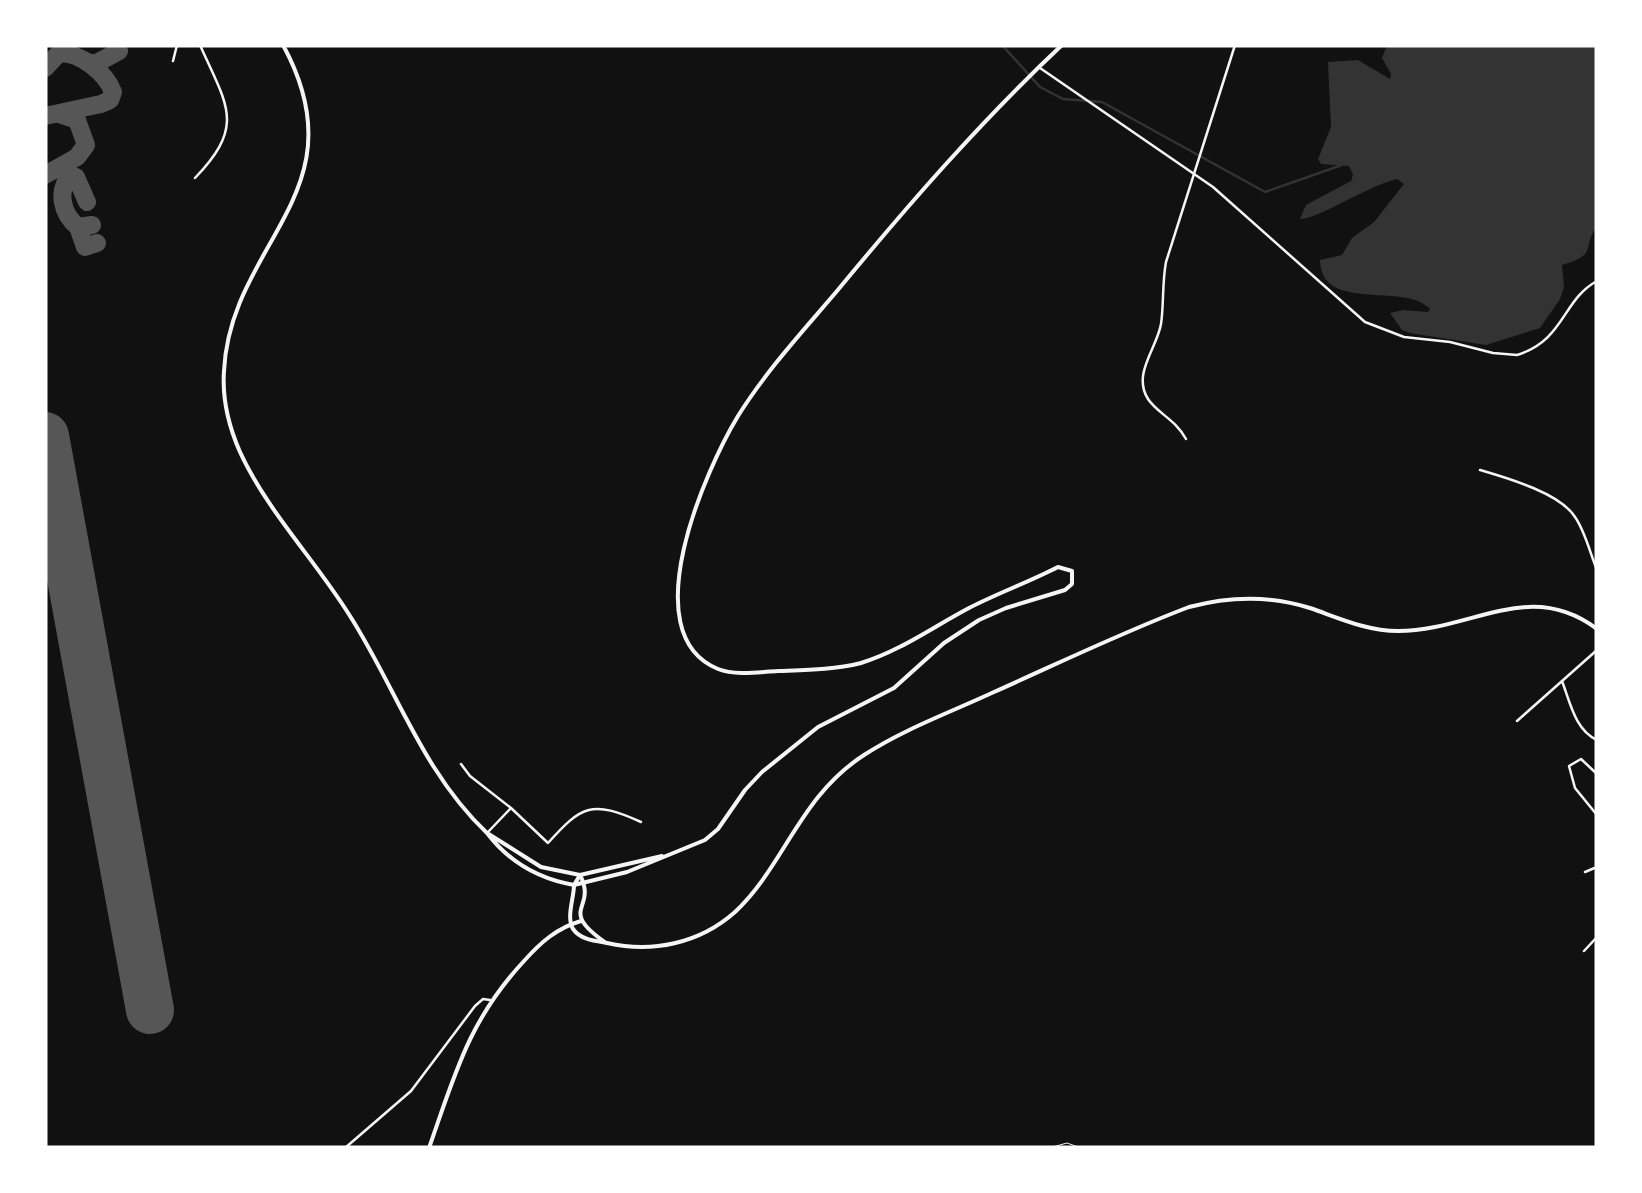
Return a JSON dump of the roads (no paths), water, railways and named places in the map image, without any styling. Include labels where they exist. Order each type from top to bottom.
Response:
[{"type":"main road","points":[[283,45],[300,81],[308,112],[306,163],[296,200],[240,305],[230,334],[223,381],[229,421],[248,466],[360,631],[433,767],[458,802],[504,852],[530,870],[574,885],[667,855],[711,836],[751,783],[799,741],[838,714],[894,688],[952,636],[993,614],[1065,590],[1072,584],[1072,571],[1058,567],[965,610],[904,645],[865,662],[828,669],[718,669],[694,652],[685,638],[678,612],[683,557],[698,499],[724,440],[746,403],[936,174],[1062,45]]},
{"type":"main road","points":[[580,875],[574,885],[570,924],[582,937],[632,948],[653,948],[708,931],[747,899],[808,808],[862,756],[971,702],[1189,607],[1217,600],[1262,598],[1292,603],[1359,625],[1398,631],[1538,605],[1569,611],[1597,628]]},
{"type":"main road","points":[[487,833],[541,867],[580,875],[667,855]]},
{"type":"main road","points":[[580,875],[585,884],[581,921],[606,943]]},
{"type":"main road","points":[[428,1148],[463,1052],[490,1000],[534,950],[555,932],[581,921]]},
{"type":"street","points":[[173,61],[177,45]]},
{"type":"street","points":[[195,178],[220,150],[228,124],[220,90],[200,45]]},
{"type":"street","points":[[1186,438],[1172,419],[1149,400],[1144,374],[1160,326],[1166,262],[1235,45]]},
{"type":"street","points":[[1039,67],[1194,172],[1355,314],[1404,337],[1518,355],[1558,328],[1582,291],[1597,281]]},
{"type":"street","points":[[1480,470],[1522,484],[1569,509],[1597,570]]},
{"type":"street","points":[[1516,721],[1597,650]]},
{"type":"street","points":[[1561,679],[1580,725],[1597,740]]},
{"type":"street","points":[[1597,774],[1580,759],[1569,766],[1575,788],[1597,815]]},
{"type":"street","points":[[462,764],[470,776],[548,843],[574,814],[588,808],[606,809],[641,822]]},
{"type":"street","points":[[487,833],[511,808]]},
{"type":"street","points":[[1585,872],[1597,868]]},
{"type":"street","points":[[1584,952],[1597,936]]},
{"type":"street","points":[[345,1148],[411,1091],[475,1006],[483,999],[490,1000]]},
{"type":"waterway","points":[[1002,45],[1040,87],[1063,99],[1102,102],[1265,192],[1342,165]]}]
